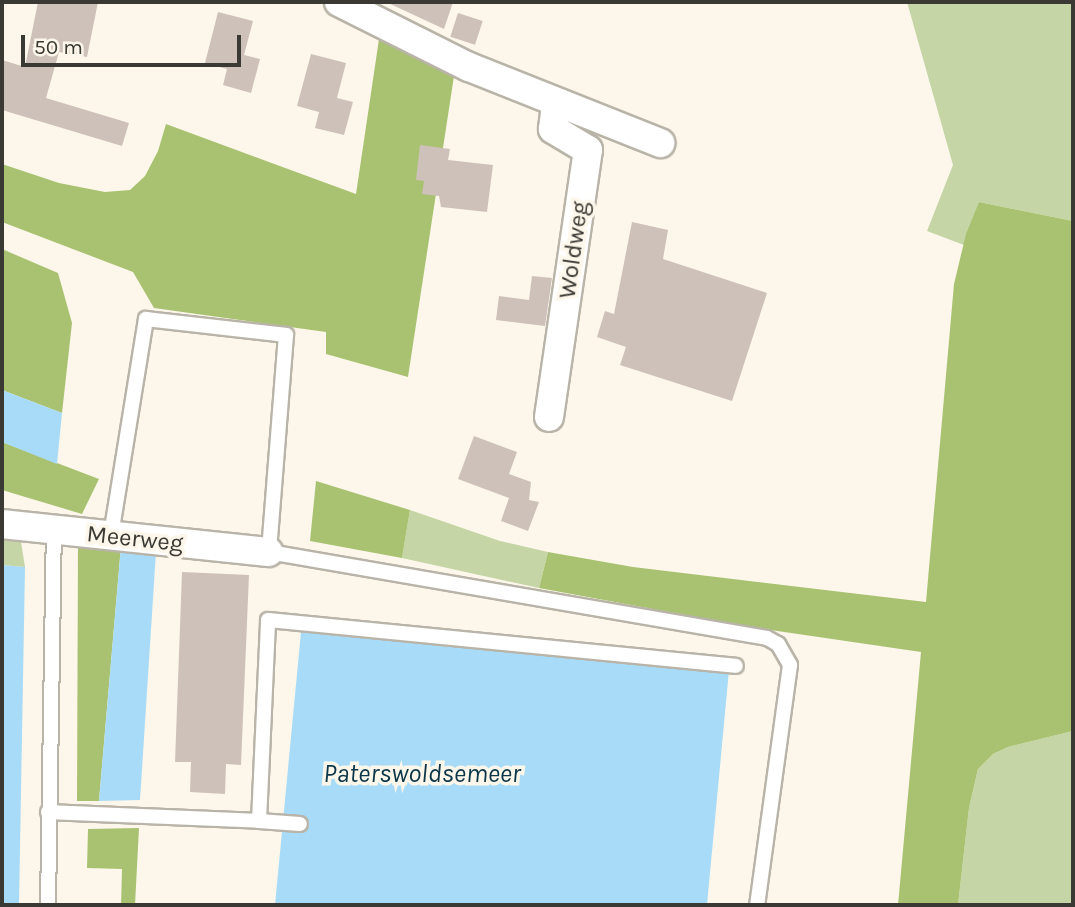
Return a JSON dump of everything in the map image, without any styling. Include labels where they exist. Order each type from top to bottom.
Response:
[{"type":"street","points":[[339,2],[469,67],[660,143]]},
{"type":"street","name":"Woldweg","points":[[549,417],[588,150],[553,129],[556,103]]},
{"type":"street","name":"Meerweg","points":[[2,524],[270,552]]},
{"type":"lane","points":[[111,536],[146,319],[286,335],[270,552],[767,638],[778,643],[790,665],[757,905]]},
{"type":"lane","points":[[48,905],[54,530]]},
{"type":"lane","points":[[259,821],[268,620],[736,666]]},
{"type":"lane","points":[[48,812],[300,824]]},
{"type":"green space","points":[[907,2],[1073,2],[1073,221],[979,202],[964,245],[927,231],[953,165]]},
{"type":"green space","points":[[379,39],[454,76],[408,377],[326,354],[326,332],[154,308],[133,272],[2,222],[2,164],[59,183],[105,192],[130,190],[145,176],[158,151],[166,124],[356,194]]},
{"type":"green space","points":[[979,202],[1073,221],[1073,731],[1008,747],[993,754],[978,769],[969,808],[958,905],[898,905],[921,652],[750,627],[539,588],[548,552],[633,567],[926,602],[954,284],[966,234]]},
{"type":"green space","points":[[2,249],[58,273],[72,323],[62,413],[2,390]]},
{"type":"green space","points":[[2,442],[99,479],[82,514],[2,490]]},
{"type":"green space","points":[[316,481],[410,510],[402,558],[310,541]]},
{"type":"green space","points":[[410,510],[500,541],[548,552],[539,588],[402,558]]},
{"type":"green space","points":[[2,535],[20,536],[25,567],[2,565]]},
{"type":"green space","points":[[78,546],[121,546],[99,801],[77,801]]},
{"type":"green space","points":[[1073,731],[1073,905],[958,905],[969,808],[978,769],[993,754],[1008,747]]},
{"type":"green space","points":[[139,828],[135,905],[121,905],[122,869],[87,868],[88,829]]},
{"type":"water","points":[[2,390],[62,413],[57,464],[2,442]]},
{"type":"water","points":[[121,546],[156,552],[140,800],[99,801]]},
{"type":"water","points":[[2,565],[25,567],[19,905],[2,905]]},
{"type":"water","name":"Paterswoldsemeer","points":[[301,632],[729,670],[707,905],[275,905]]},
{"type":"building","points":[[38,2],[98,2],[87,57],[59,52],[46,98],[129,123],[122,146],[2,110],[2,60],[25,67]]},
{"type":"building","points":[[386,2],[453,2],[444,29]]},
{"type":"building","points":[[218,12],[253,21],[244,55],[260,59],[251,93],[223,85],[227,69],[205,63]]},
{"type":"building","points":[[458,13],[483,21],[475,45],[450,37]]},
{"type":"building","points":[[311,54],[346,63],[337,98],[353,102],[344,135],[315,128],[319,112],[297,106]]},
{"type":"building","points":[[420,145],[450,149],[448,160],[493,165],[487,212],[441,207],[439,196],[422,194],[424,181],[416,180]]},
{"type":"building","points":[[632,222],[668,230],[663,259],[767,293],[732,401],[620,365],[626,347],[597,337],[605,311],[614,314]]},
{"type":"building","points":[[532,276],[552,278],[545,326],[496,320],[499,296],[529,300]]},
{"type":"building","points":[[474,436],[517,452],[509,474],[531,482],[529,500],[539,502],[528,531],[501,521],[509,498],[458,479]]},
{"type":"building","points":[[182,572],[249,575],[241,765],[226,764],[225,794],[190,792],[191,762],[175,762]]}]
